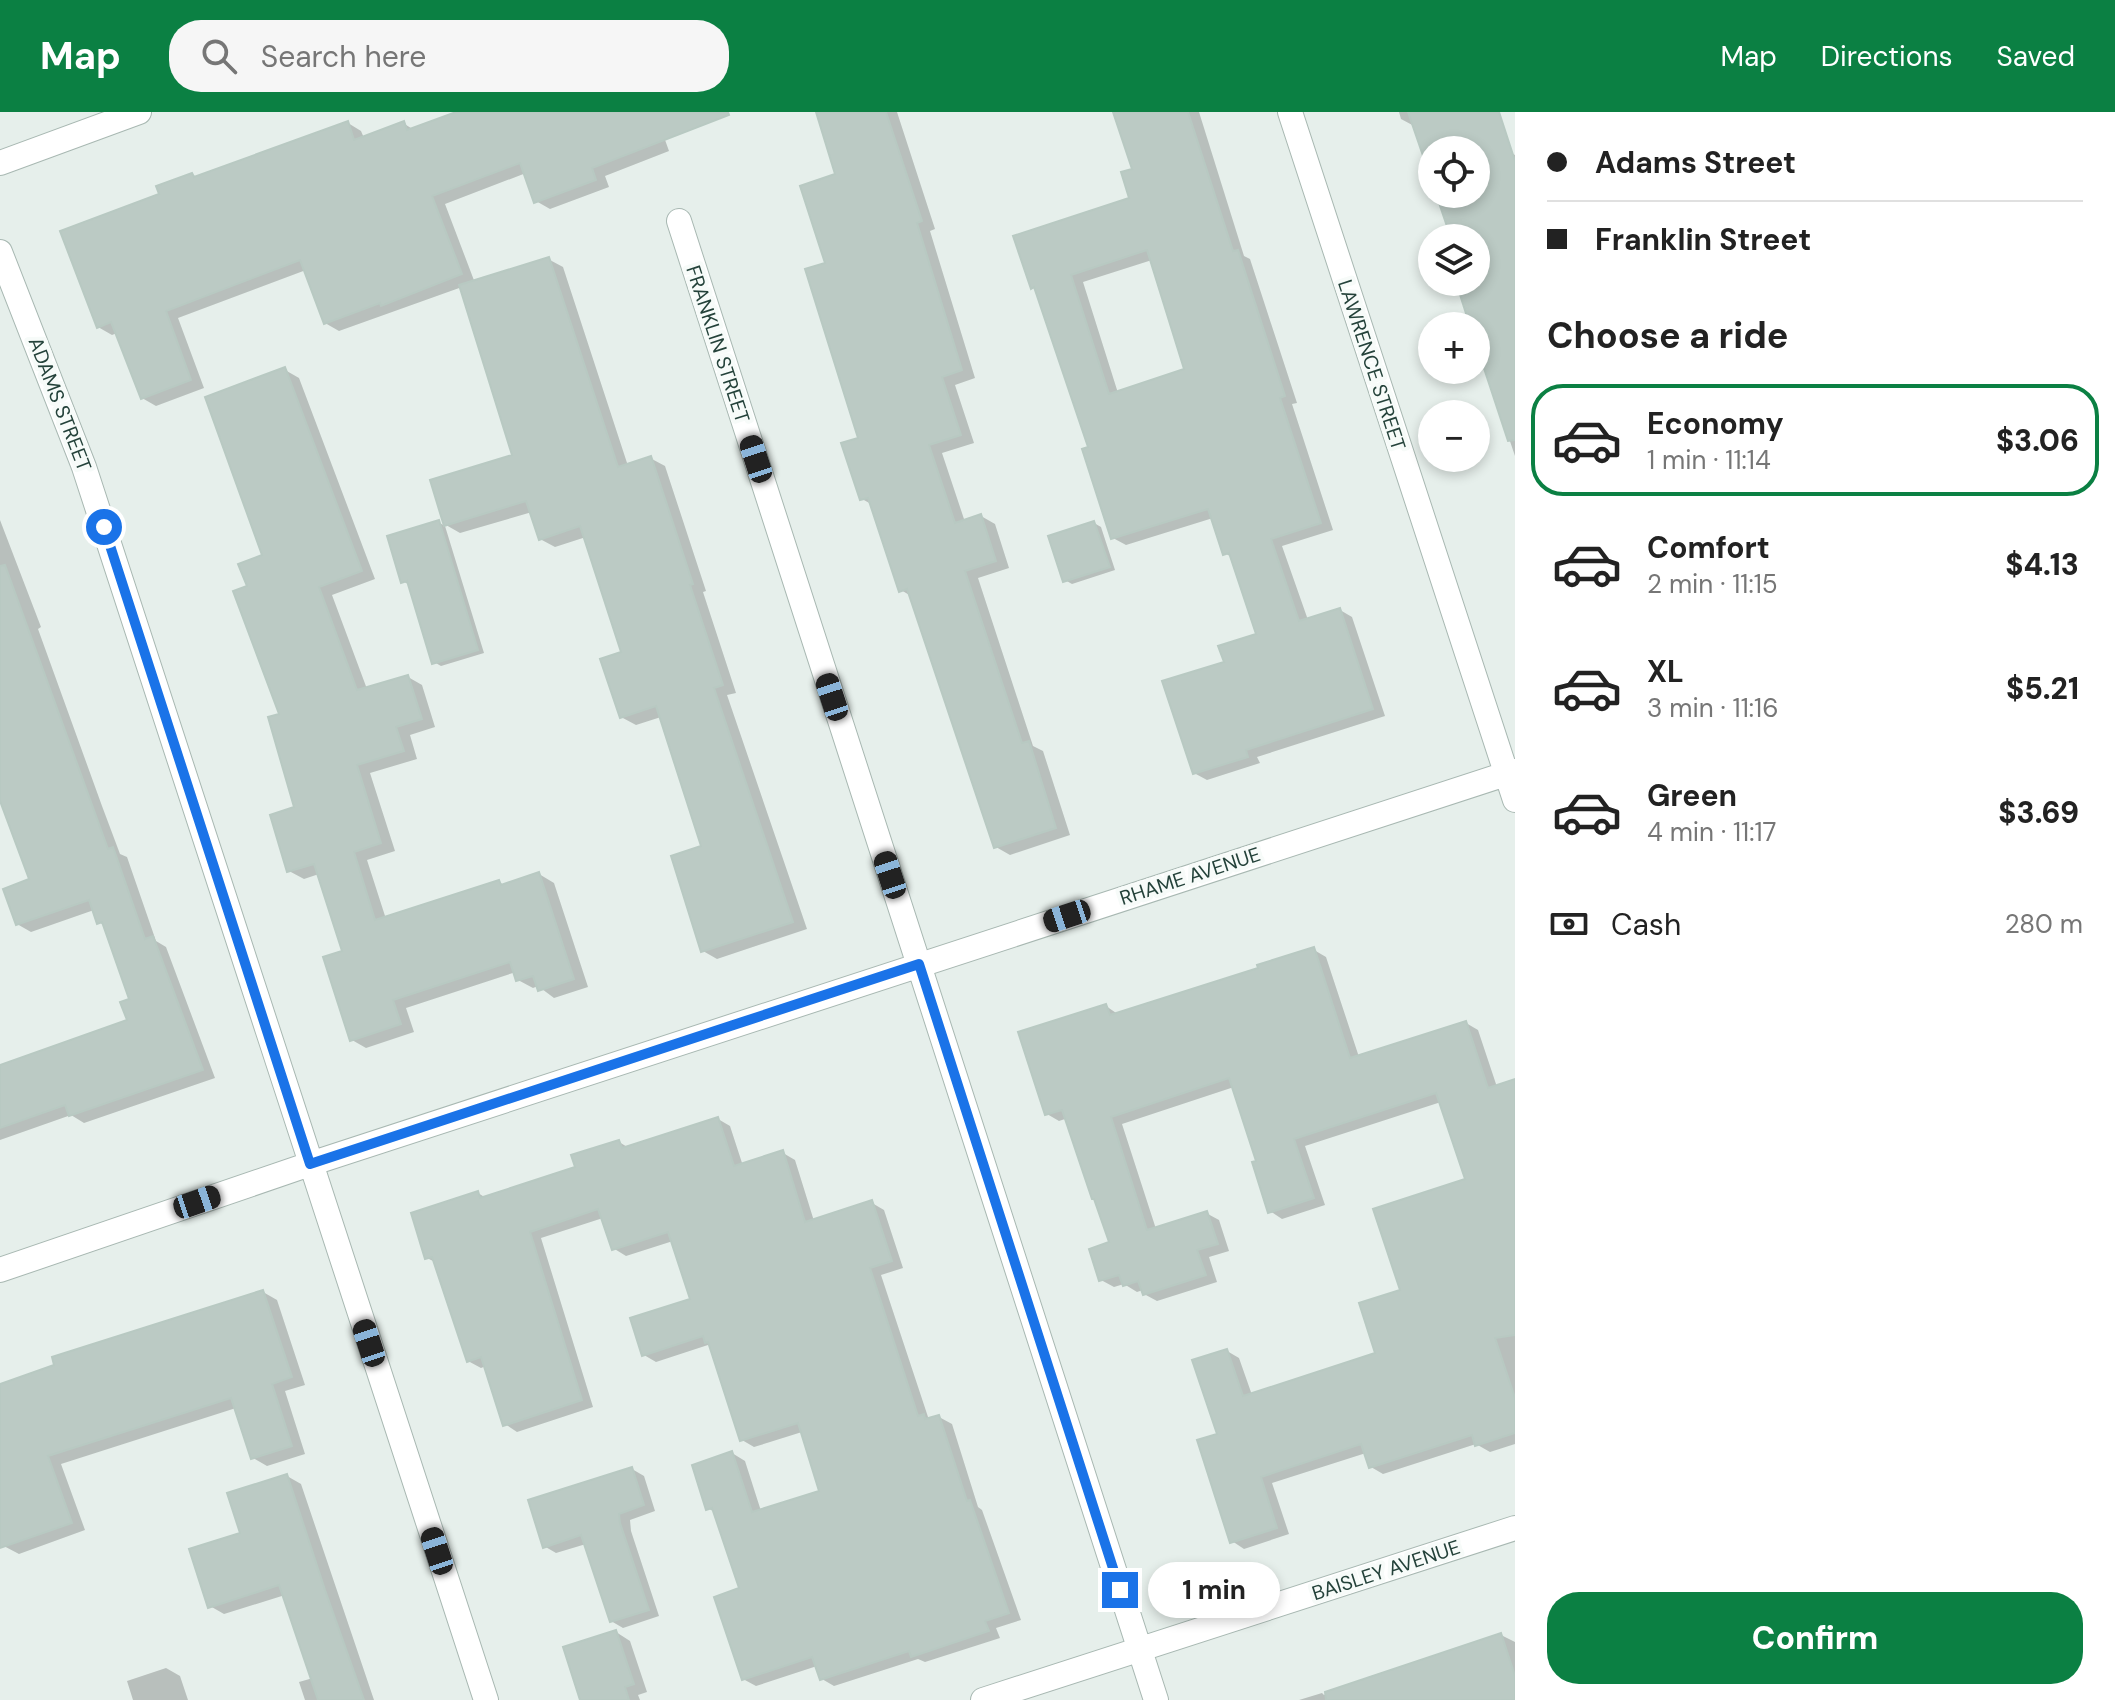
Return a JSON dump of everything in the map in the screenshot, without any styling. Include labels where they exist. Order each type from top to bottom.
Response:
[{"type":"street","points":[[0,163],[139,112]]},
{"type":"street","name":"LAWRENCE STREET","points":[[1290,112],[1511,773],[1515,800]]},
{"type":"street","name":"FRANKLIN STREET","points":[[679,221],[1156,1700]]},
{"type":"street","name":"ADAMS STREET","points":[[0,252],[84,467],[486,1700]]},
{"type":"street","name":"RHAME AVENUE","points":[[0,1270],[310,1164],[1511,773]]},
{"type":"street","name":"BAISLEY AVENUE","points":[[983,1700],[1515,1528]]},
{"type":"building","points":[[456,112],[728,112],[729,115],[592,168],[596,180],[534,203],[520,163],[432,196],[462,274],[381,306],[380,303],[324,324],[300,260],[166,311],[191,380],[141,399],[111,322],[97,328],[60,231],[159,194],[156,186],[192,173],[194,177],[348,121],[354,140],[404,121],[407,130]]},
{"type":"building","points":[[816,112],[886,112],[922,221],[917,223],[962,370],[942,377],[961,435],[929,445],[955,523],[981,514],[996,561],[965,571],[1022,743],[1029,741],[1056,828],[994,848],[907,589],[899,592],[868,498],[860,500],[841,443],[858,438],[805,269],[825,263],[800,186],[835,174]]},
{"type":"building","points":[[1113,112],[1188,112],[1233,251],[1238,250],[1285,396],[1280,398],[1321,523],[1271,539],[1299,621],[1340,608],[1373,709],[1246,750],[1248,757],[1193,774],[1162,681],[1224,662],[1218,646],[1256,634],[1229,553],[1223,555],[1208,509],[1111,539],[1082,449],[1088,447],[1034,287],[1031,289],[1013,236],[1129,198],[1121,172],[1132,169]],"holes":[[[1147,250],[1184,369],[1109,394],[1071,275]]]},
{"type":"building","points":[[1408,112],[1499,112],[1515,161],[1515,440],[1508,441],[1489,384],[1490,312],[1466,312],[1460,296],[1490,296],[1490,224],[1446,224],[1441,208],[1490,208],[1490,136],[1418,136],[1418,141]]},
{"type":"building","points":[[549,257],[618,467],[651,456],[723,685],[714,688],[793,922],[701,952],[671,856],[701,846],[656,706],[620,718],[600,659],[621,652],[580,526],[539,540],[526,501],[444,526],[430,480],[512,455],[459,285]]},
{"type":"building","points":[[285,367],[362,571],[319,587],[357,690],[408,675],[422,719],[396,727],[404,751],[357,765],[381,843],[354,852],[375,920],[499,880],[501,885],[539,872],[574,979],[538,991],[533,976],[516,981],[510,962],[393,1000],[401,1024],[350,1041],[323,957],[342,951],[314,864],[287,872],[270,815],[294,807],[268,717],[279,714],[233,591],[247,586],[238,564],[262,555],[205,397]]},
{"type":"building","points":[[439,520],[478,650],[432,664],[407,581],[401,583],[387,536]]},
{"type":"building","points":[[1094,521],[1110,567],[1063,582],[1048,536]]},
{"type":"building","points":[[5,565],[108,849],[113,847],[145,939],[153,936],[203,1070],[69,1116],[65,1105],[0,1128],[0,1065],[127,1020],[120,1002],[129,999],[102,922],[97,924],[89,900],[16,925],[3,889],[29,879],[0,801],[0,566]]},
{"type":"building","points":[[1314,947],[1350,1058],[1466,1021],[1488,1088],[1515,1079],[1515,1335],[1495,1338],[1515,1398],[1515,1433],[1475,1446],[1472,1435],[1369,1468],[1361,1444],[1261,1477],[1277,1528],[1230,1543],[1197,1440],[1217,1434],[1192,1360],[1227,1349],[1243,1396],[1375,1353],[1359,1303],[1400,1290],[1373,1209],[1465,1179],[1436,1093],[1294,1139],[1314,1198],[1268,1213],[1252,1162],[1256,1161],[1229,1078],[1111,1117],[1147,1230],[1207,1211],[1218,1244],[1197,1250],[1206,1275],[1143,1295],[1138,1281],[1123,1286],[1119,1275],[1099,1281],[1089,1249],[1109,1242],[1062,1110],[1045,1115],[1018,1032],[1106,1004],[1110,1015]]},
{"type":"building","points":[[718,1117],[734,1166],[783,1150],[805,1222],[872,1200],[892,1261],[870,1268],[918,1416],[924,1414],[925,1419],[939,1415],[1009,1613],[985,1621],[989,1631],[911,1657],[909,1651],[820,1680],[812,1657],[742,1680],[714,1597],[739,1588],[712,1508],[706,1510],[692,1465],[732,1451],[752,1512],[819,1491],[798,1423],[740,1441],[708,1342],[705,1343],[703,1336],[642,1356],[630,1318],[690,1299],[668,1232],[612,1250],[598,1209],[530,1232],[582,1400],[503,1426],[481,1357],[467,1362],[432,1257],[425,1259],[411,1213],[478,1191],[480,1198],[575,1167],[571,1155],[619,1140],[622,1148]]},
{"type":"building","points":[[263,1290],[292,1377],[272,1384],[292,1446],[251,1459],[231,1398],[48,1456],[72,1523],[0,1548],[0,1384],[54,1365],[52,1357]]},
{"type":"building","points":[[632,1467],[644,1505],[619,1514],[620,1523],[649,1610],[610,1622],[581,1535],[543,1548],[528,1500]]},
{"type":"building","points":[[287,1474],[364,1700],[318,1700],[279,1585],[208,1608],[189,1549],[240,1533],[227,1493]]},
{"type":"building","points":[[616,1630],[634,1684],[625,1687],[629,1700],[580,1700],[563,1647]]},
{"type":"building","points":[[1501,1633],[1515,1676],[1515,1700],[1326,1700],[1325,1692]]},
{"type":"route","points":[[104,527],[310,1164],[919,964],[1120,1590]]}]
